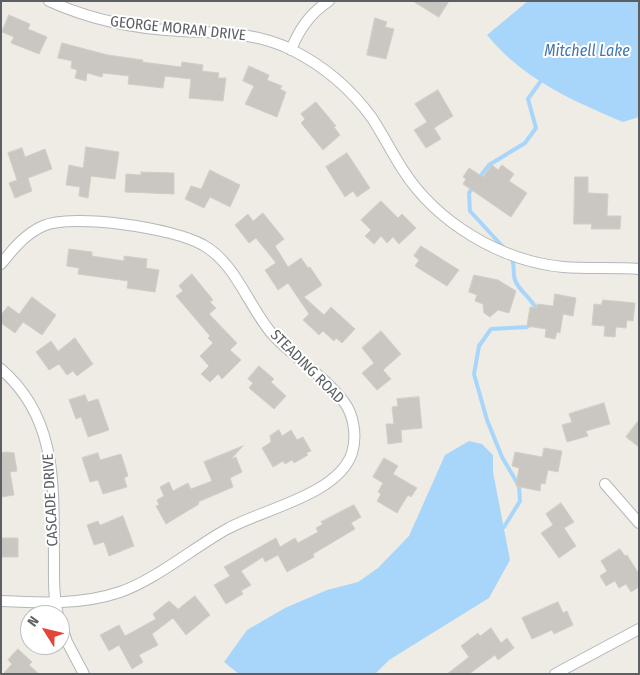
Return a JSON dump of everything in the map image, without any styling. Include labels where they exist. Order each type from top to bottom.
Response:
[{"type":"street","name":"GEORGE MORAN DRIVE","points":[[50,1],[102,21],[142,28],[220,32],[250,36],[291,50],[331,74],[354,95],[372,119],[404,173],[425,198],[449,220],[475,238],[505,252],[562,267],[639,269]]},
{"type":"street","points":[[291,50],[307,20],[319,7],[329,1]]},
{"type":"street","name":"STEADING ROAD","points":[[1,264],[24,237],[44,226],[64,220],[168,232],[187,237],[205,245],[220,258],[272,334],[334,390],[345,403],[352,418],[354,435],[352,453],[344,467],[325,485],[236,524],[121,592],[76,601],[1,601]]},
{"type":"street","name":"CASCADE DRIVE","points":[[1,369],[10,377],[28,400],[41,425],[50,452],[53,481],[57,605]]},
{"type":"street","points":[[605,484],[639,523]]},
{"type":"street","points":[[555,674],[639,629]]},
{"type":"street","points":[[70,648],[84,674]]},
{"type":"water","name":"Mitchell Lake","points":[[528,1],[639,1],[639,117],[623,122],[585,105],[532,76],[501,50],[487,35]]},
{"type":"water","points":[[469,441],[482,444],[493,455],[493,472],[510,560],[489,598],[389,660],[375,674],[239,674],[224,662],[247,630],[285,608],[327,590],[358,582],[378,568],[409,536],[445,455]]},
{"type":"building","points":[[413,1],[449,1],[439,17]]},
{"type":"building","points":[[9,15],[30,24],[28,29],[47,37],[39,54],[11,43],[14,37],[2,32]]},
{"type":"building","points":[[375,18],[387,22],[385,27],[394,29],[386,59],[367,55]]},
{"type":"building","points":[[62,43],[108,55],[143,60],[142,62],[181,67],[182,62],[203,65],[202,71],[219,73],[218,78],[226,78],[223,101],[189,98],[191,79],[165,76],[163,88],[128,84],[129,76],[103,73],[102,77],[87,73],[86,81],[75,78],[77,70],[71,68],[72,61],[58,58]]},
{"type":"building","points":[[249,66],[269,75],[267,80],[282,86],[280,89],[286,92],[277,117],[245,104],[254,86],[243,81]]},
{"type":"building","points":[[438,90],[453,116],[434,128],[441,139],[426,148],[414,130],[427,122],[415,104]]},
{"type":"building","points":[[316,102],[336,126],[334,127],[340,135],[323,150],[301,123],[305,119],[301,114]]},
{"type":"building","points":[[86,147],[119,152],[115,179],[91,176],[88,198],[79,196],[80,187],[66,185],[69,165],[83,168]]},
{"type":"building","points":[[22,148],[25,157],[45,149],[52,169],[28,178],[32,191],[15,198],[9,183],[17,180],[8,153]]},
{"type":"building","points":[[347,153],[370,188],[357,197],[353,191],[345,197],[326,167]]},
{"type":"building","points":[[492,165],[498,170],[502,165],[514,174],[509,181],[527,193],[511,217],[463,184],[466,179],[463,177],[469,168],[483,177]]},
{"type":"building","points":[[210,170],[240,185],[230,207],[210,197],[204,208],[185,199],[191,186],[201,189]]},
{"type":"building","points":[[141,172],[174,173],[174,194],[125,192],[126,174],[141,175]]},
{"type":"building","points":[[575,177],[588,177],[588,193],[608,194],[607,216],[621,216],[620,229],[591,229],[592,224],[574,224]]},
{"type":"building","points":[[381,201],[398,218],[402,214],[416,228],[399,244],[393,237],[387,243],[381,236],[374,244],[365,236],[371,230],[361,220]]},
{"type":"building","points":[[263,213],[284,239],[275,246],[288,267],[301,258],[308,268],[310,267],[322,285],[304,297],[324,315],[331,307],[355,329],[342,343],[336,338],[334,341],[323,331],[319,335],[303,320],[309,314],[288,283],[278,290],[265,270],[276,263],[256,238],[249,243],[235,225],[248,214],[253,221]]},
{"type":"building","points":[[421,246],[459,270],[447,286],[415,266],[419,260],[414,256]]},
{"type":"building","points":[[69,249],[92,252],[92,256],[124,261],[124,256],[147,259],[146,268],[159,270],[155,292],[127,288],[128,281],[78,274],[79,268],[67,266]]},
{"type":"building","points":[[192,274],[213,300],[210,302],[216,308],[209,314],[237,343],[230,350],[241,360],[222,379],[218,374],[210,382],[201,374],[209,366],[200,356],[213,343],[208,338],[210,336],[176,296],[183,291],[179,286]]},
{"type":"building","points":[[474,275],[498,280],[516,291],[509,313],[498,310],[490,317],[484,313],[483,304],[475,301],[477,295],[469,292]]},
{"type":"building","points":[[555,294],[576,298],[573,316],[563,314],[560,333],[557,332],[555,339],[545,337],[546,329],[527,326],[530,307],[537,308],[537,304],[553,306]]},
{"type":"building","points":[[32,297],[56,315],[42,335],[23,322],[15,333],[1,323],[1,315],[8,306],[19,314]]},
{"type":"building","points":[[603,300],[635,303],[633,321],[627,320],[626,328],[616,327],[615,337],[604,336],[605,326],[592,325],[594,304],[601,305]]},
{"type":"building","points":[[381,331],[401,354],[383,370],[391,379],[377,390],[362,373],[374,363],[362,348]]},
{"type":"building","points":[[75,338],[93,364],[77,376],[73,371],[67,375],[59,364],[49,370],[36,352],[51,341],[58,351]]},
{"type":"building","points":[[259,366],[274,379],[271,382],[286,396],[274,409],[249,388],[253,383],[248,379]]},
{"type":"building","points":[[85,395],[88,402],[98,399],[109,430],[88,437],[81,417],[76,419],[69,400]]},
{"type":"building","points":[[419,397],[422,428],[401,430],[402,442],[388,444],[386,424],[394,424],[392,407],[398,406],[397,399]]},
{"type":"building","points":[[604,403],[610,424],[586,431],[588,436],[567,442],[562,425],[572,422],[569,414]]},
{"type":"building","points":[[639,420],[639,447],[626,437]]},
{"type":"building","points":[[279,430],[282,436],[291,430],[297,440],[303,437],[311,451],[306,453],[308,455],[294,463],[292,460],[285,464],[283,461],[273,467],[262,448],[271,442],[270,436]]},
{"type":"building","points":[[243,446],[231,459],[236,457],[242,472],[230,478],[233,487],[198,502],[199,504],[166,524],[156,506],[159,505],[157,500],[164,496],[160,487],[169,482],[173,491],[188,483],[191,489],[212,481],[204,462]]},
{"type":"building","points":[[544,448],[562,451],[558,472],[548,470],[545,484],[541,483],[540,491],[516,486],[519,468],[512,466],[515,452],[542,457]]},
{"type":"building","points":[[1,453],[14,453],[17,471],[10,472],[14,495],[1,497]]},
{"type":"building","points":[[98,453],[100,460],[121,454],[128,476],[124,478],[127,487],[103,494],[98,480],[90,482],[82,458]]},
{"type":"building","points":[[384,458],[398,466],[393,474],[417,488],[411,497],[408,495],[397,513],[377,501],[381,494],[378,492],[383,483],[373,477]]},
{"type":"building","points":[[561,503],[574,522],[564,528],[576,546],[559,558],[541,533],[553,525],[546,514]]},
{"type":"building","points":[[354,505],[361,517],[351,523],[355,529],[313,554],[314,557],[287,572],[278,555],[265,562],[263,557],[241,571],[251,585],[241,591],[243,594],[226,604],[214,585],[230,576],[224,567],[276,538],[280,547],[295,538],[298,543],[318,532],[316,528],[323,524],[321,522]]},
{"type":"building","points":[[123,516],[134,546],[109,556],[104,542],[94,545],[87,525],[98,521],[100,525]]},
{"type":"building","points":[[1,538],[18,538],[18,557],[1,557]]},
{"type":"building","points":[[620,549],[625,556],[627,555],[639,574],[639,587],[631,592],[626,584],[619,588],[615,581],[606,586],[600,576],[607,571],[601,561]]},
{"type":"building","points":[[195,596],[210,615],[186,635],[173,618],[152,634],[158,645],[139,655],[143,662],[132,669],[119,645],[109,651],[100,635],[119,625],[125,636],[156,619],[153,614],[169,601],[178,609]]},
{"type":"building","points":[[558,602],[563,613],[567,611],[573,625],[554,634],[552,630],[532,639],[522,618]]},
{"type":"building","points":[[491,628],[501,643],[507,638],[514,648],[498,660],[495,655],[469,674],[447,674],[469,657],[461,646],[478,633],[480,636]]},
{"type":"building","points":[[18,649],[20,655],[24,655],[32,662],[29,665],[39,674],[3,674],[12,664],[8,660]]},
{"type":"waterway","points":[[479,178],[489,165],[525,143],[536,128],[528,99],[543,78]]},
{"type":"waterway","points":[[474,186],[469,193],[470,211],[503,247]]},
{"type":"waterway","points":[[510,256],[517,284],[538,313]]},
{"type":"waterway","points":[[504,527],[520,501],[519,486],[502,457],[487,420],[474,374],[479,346],[491,329],[527,327],[532,324]]}]
